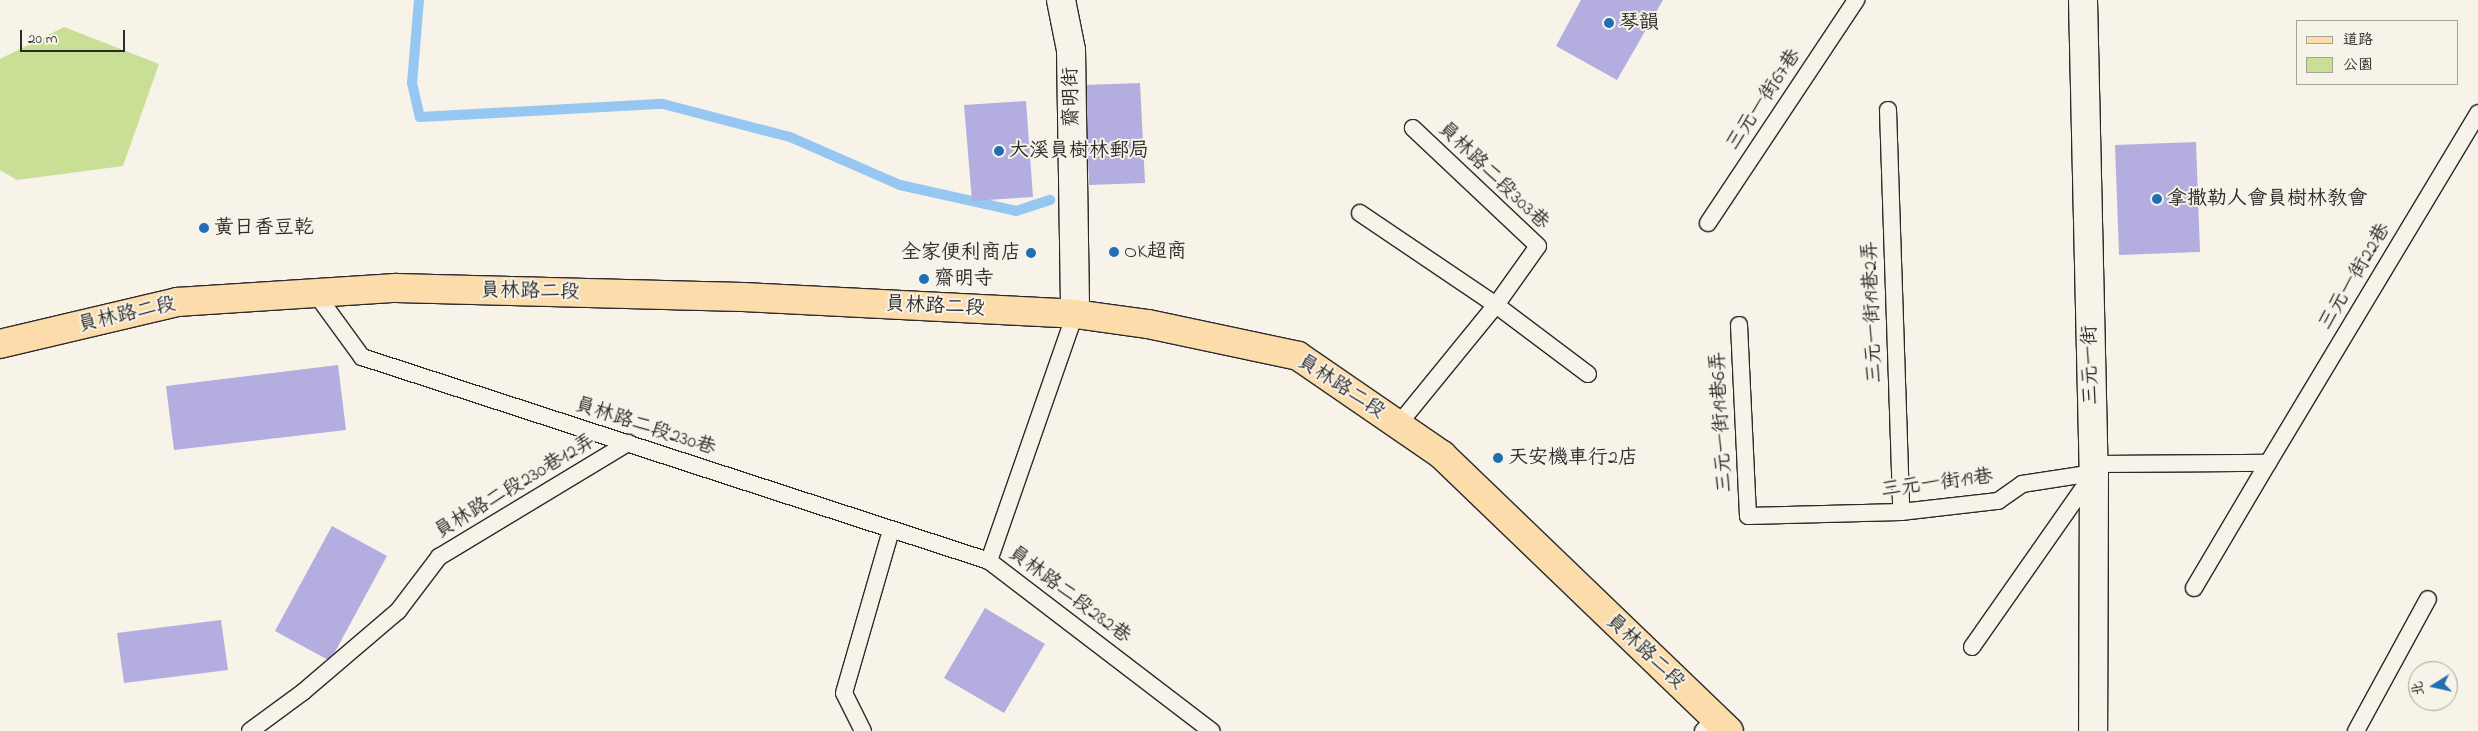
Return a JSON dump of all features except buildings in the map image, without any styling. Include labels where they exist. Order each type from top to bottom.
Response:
[{"type":"main road","name":"員林路二段","points":[[0,344],[176,302],[396,288],[742,297],[1075,314],[1148,324],[1298,356],[1442,455],[1716,727]]},
{"type":"street","name":"齋明街","points":[[1061,0],[1071,50],[1075,314]]},
{"type":"street","name":"三元一街","points":[[2082,0],[2094,473],[2093,731]]},
{"type":"lane","name":"三元一街67巷","points":[[1708,223],[1856,0]]},
{"type":"lane","name":"三元一街19巷2弄","points":[[1888,110],[1901,512]]},
{"type":"lane","name":"三元一街22巷","points":[[2194,588],[2478,113]]},
{"type":"lane","name":"員林路二段303巷","points":[[1398,424],[1496,306],[1538,246],[1413,128]]},
{"type":"lane","points":[[1360,213],[1496,306],[1588,374]]},
{"type":"lane","name":"員林路二段230巷","points":[[316,294],[362,357],[989,562]]},
{"type":"lane","name":"員林路二段282巷","points":[[1075,314],[989,562],[1211,731]]},
{"type":"lane","name":"三元一街19巷6弄","points":[[1739,326],[1748,516]]},
{"type":"lane","name":"員林路二段230巷12弄","points":[[250,731],[303,692],[398,611],[438,557],[628,443]]},
{"type":"lane","points":[[1972,647],[2094,473],[2105,464],[2268,463]]},
{"type":"lane","name":"三元一街19巷","points":[[1748,516],[1901,512],[1998,501],[2022,484],[2094,473]]},
{"type":"lane","points":[[864,731],[844,692],[891,530]]},
{"type":"lane","points":[[2356,731],[2428,599]]},
{"type":"green space","points":[[64,27],[159,64],[123,166],[17,180],[0,170],[0,59]]},
{"type":"waterway","points":[[419,0],[412,83],[420,117],[663,104],[790,137],[900,185],[1016,211],[1050,200]]},
{"type":"place","name":"琴韻","points":[[1609,23]]},
{"type":"place","name":"大溪員樹林郵局","points":[[999,151]]},
{"type":"place","name":"拿撒勒人會員樹林教會","points":[[2157,199]]},
{"type":"place","name":"黃日香豆乾","points":[[204,228]]},
{"type":"place","name":"OK超商","points":[[1114,252]]},
{"type":"place","name":"全家便利商店","points":[[1031,253]]},
{"type":"place","name":"齋明寺","points":[[924,279]]},
{"type":"place","name":"天安機車行2店","points":[[1498,458]]}]
